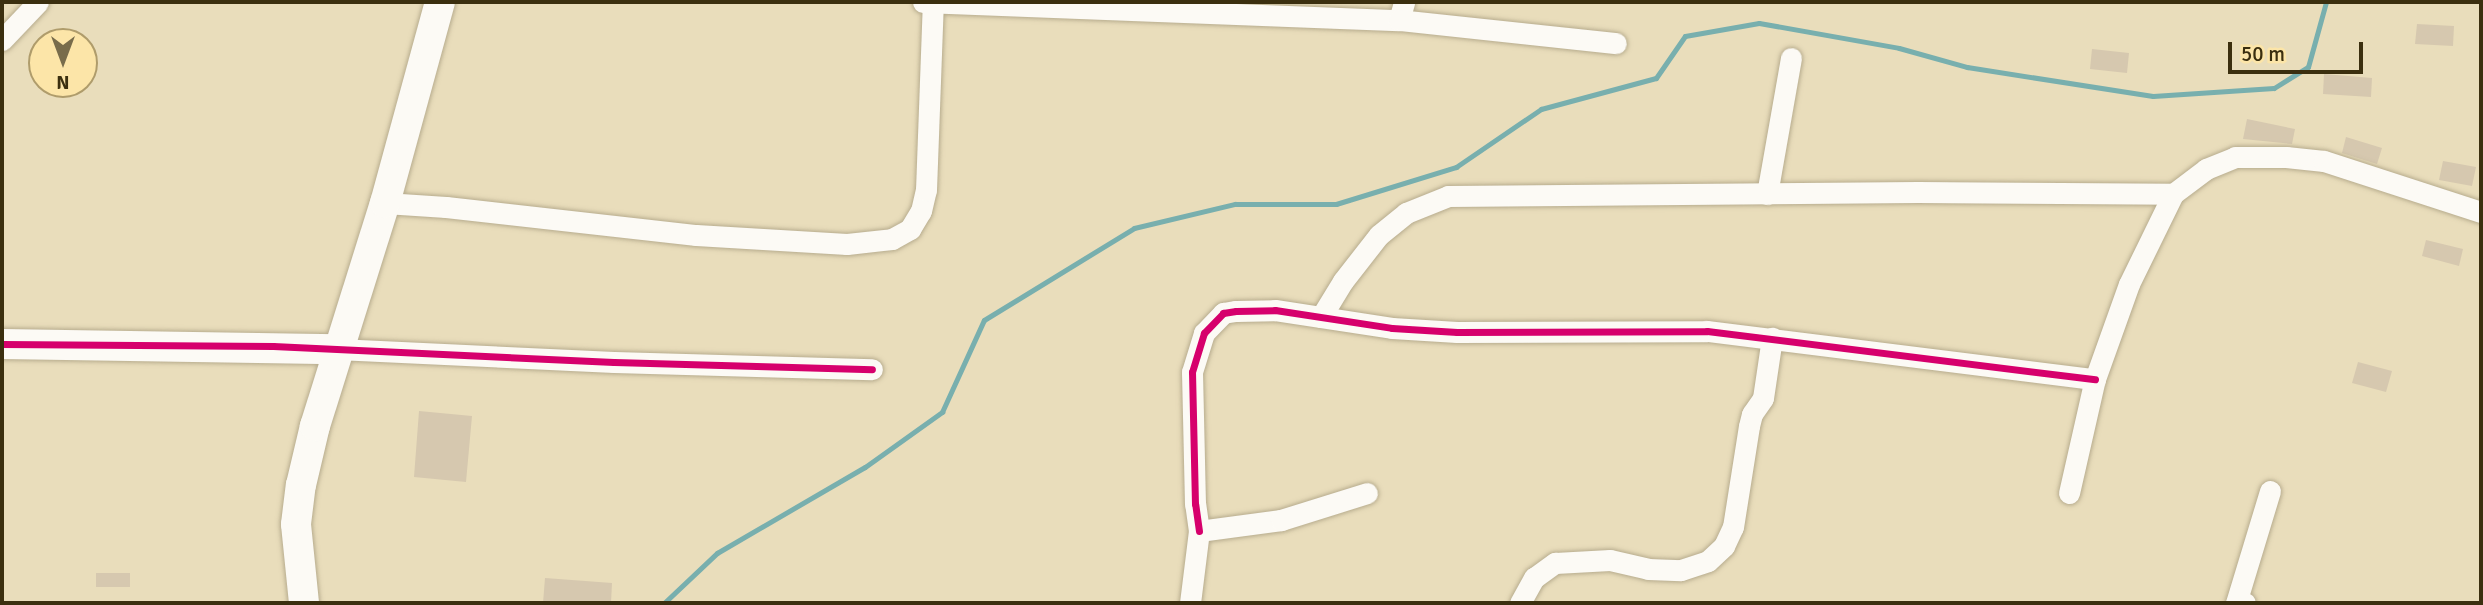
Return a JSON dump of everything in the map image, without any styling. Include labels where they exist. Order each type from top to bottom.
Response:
[{"type":"street","points":[[2,40],[38,2]]},
{"type":"street","points":[[304,603],[296,524],[301,485],[337,349],[385,203],[440,2]]},
{"type":"street","points":[[385,203],[446,206],[707,236],[847,244],[892,239],[910,229],[921,211],[926,191],[930,2],[1401,11],[1616,43]]},
{"type":"street","points":[[1767,194],[1791,58]]},
{"type":"street","points":[[2069,493],[2095,379],[2129,284],[2173,194],[2206,169],[2235,157],[2286,157],[2324,161],[2481,212]]},
{"type":"street","points":[[1321,317],[1343,281],[1379,235],[1406,213],[1448,196],[2173,194]]},
{"type":"street","points":[[1190,603],[1199,531],[1195,504],[1192,372],[1204,334],[1223,313],[1275,310],[1392,328],[1457,332],[1654,329],[1772,338],[1877,354],[2095,379]]},
{"type":"street","points":[[1520,603],[1534,579],[1555,563],[1610,560],[1648,569],[1681,570],[1708,561],[1724,546],[1733,527],[1752,414],[1764,395],[1772,338]]},
{"type":"street","points":[[2,344],[337,349],[614,362],[872,369]]},
{"type":"street","points":[[2245,603],[2236,603],[2270,491]]},
{"type":"street","points":[[1199,531],[1281,520],[1367,493]]},
{"type":"building","points":[[2417,24],[2454,26],[2453,46],[2415,44]]},
{"type":"building","points":[[2092,49],[2129,53],[2127,73],[2090,69]]},
{"type":"building","points":[[2324,74],[2372,78],[2371,97],[2323,94]]},
{"type":"building","points":[[2247,119],[2295,129],[2292,144],[2243,139]]},
{"type":"building","points":[[2346,137],[2382,148],[2377,164],[2342,153]]},
{"type":"building","points":[[2443,161],[2476,167],[2472,186],[2439,180]]},
{"type":"building","points":[[2426,240],[2463,249],[2459,266],[2422,256]]},
{"type":"building","points":[[2358,362],[2392,371],[2386,392],[2352,383]]},
{"type":"building","points":[[419,411],[472,416],[466,482],[414,477]]},
{"type":"building","points":[[96,573],[130,573],[130,587],[96,587]]},
{"type":"building","points":[[545,578],[612,583],[611,603],[543,603]]},
{"type":"waterway","points":[[664,603],[717,553],[865,467],[942,412],[984,320],[1134,228],[1235,204],[1336,204],[1456,167],[1541,109],[1656,78],[1685,36],[1759,23],[1899,48],[1967,67],[2153,96],[2274,88],[2308,67],[2326,2]]},
{"type":"cycle path","points":[[1199,531],[1195,504],[1192,372],[1204,333],[1223,313],[1275,310],[1392,328],[1457,332],[1707,331],[2095,379]]},
{"type":"cycle path","points":[[2,344],[273,346],[614,362],[872,369]]}]
